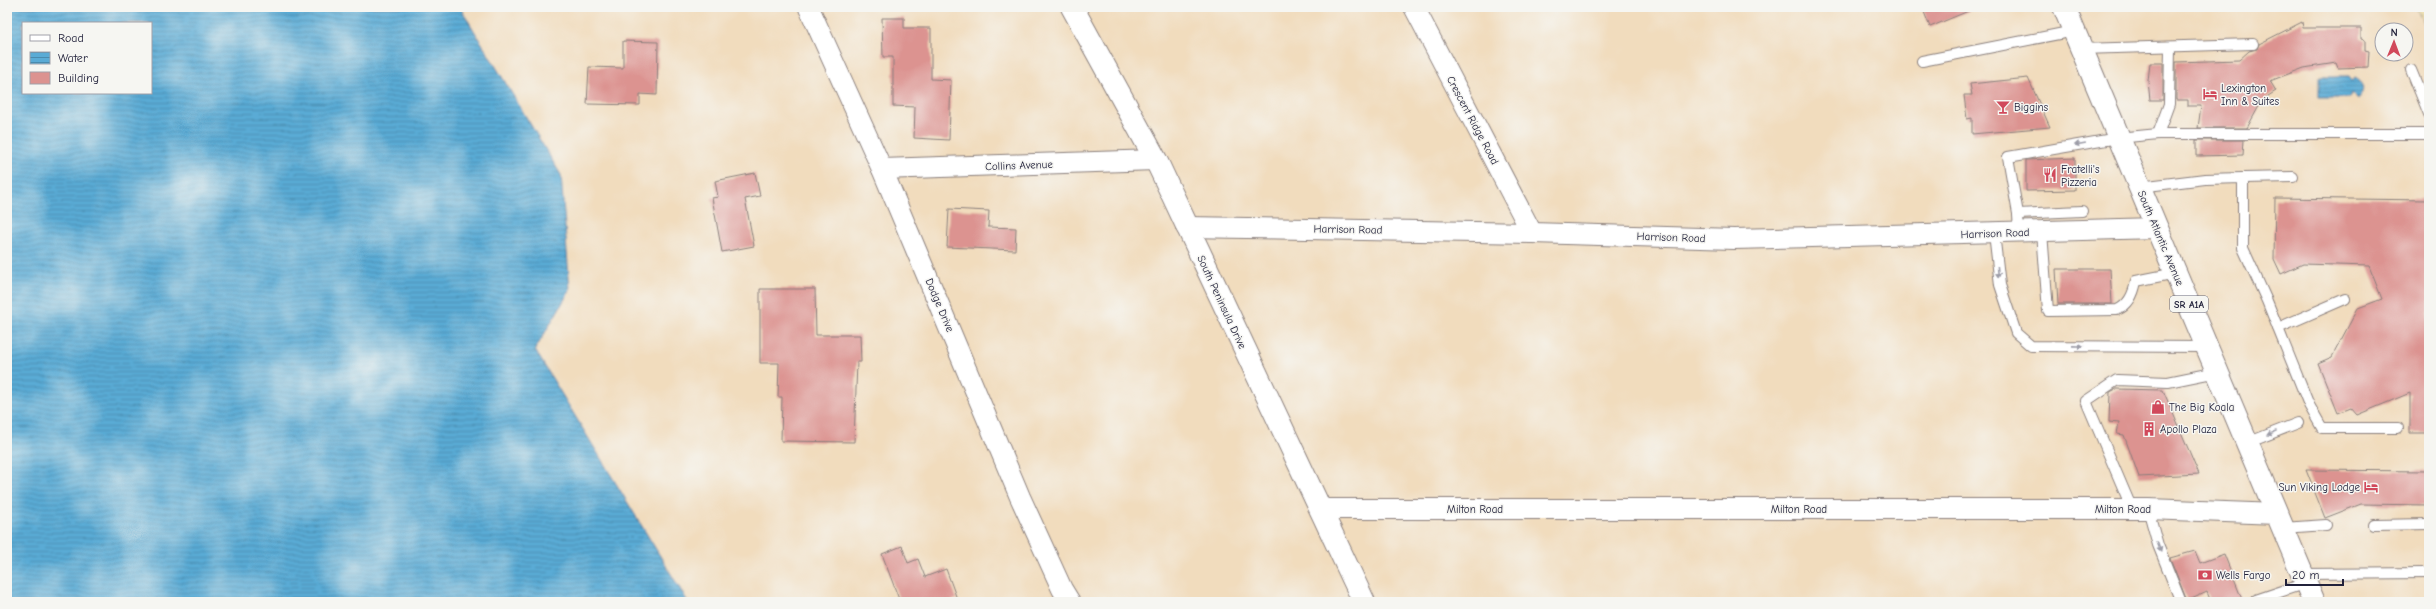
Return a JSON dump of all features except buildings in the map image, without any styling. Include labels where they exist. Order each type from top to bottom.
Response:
[{"type":"main road","name":"South Peninsula Drive","points":[[1072,7],[1156,160],[1186,227],[1364,602]]},
{"type":"main road","name":"South Atlantic Avenue","points":[[2064,7],[2307,586]]},
{"type":"street","name":"Crescent Ridge Road","points":[[1414,7],[1532,233]]},
{"type":"street","name":"Dodge Drive","points":[[809,8],[882,169],[1020,497],[1062,589],[1070,602]]},
{"type":"street","name":"Collins Avenue","points":[[882,169],[1156,160]]},
{"type":"street","name":"Harrison Road","points":[[1186,227],[1532,233],[1734,239],[1994,233],[2018,223],[2042,232],[2156,228]]},
{"type":"street","name":"Milton Road","points":[[1321,509],[2140,509],[2280,521]]},
{"type":"lane","points":[[1922,61],[2077,40],[2170,47],[2253,44]]},
{"type":"lane","points":[[2158,134],[2169,104],[2170,47]]},
{"type":"lane","points":[[2411,70],[2429,114]]},
{"type":"lane","points":[[2082,211],[2018,223],[2008,157],[2118,138],[2158,134],[2429,134]]},
{"type":"lane","points":[[2139,187],[2205,179],[2293,177]]},
{"type":"lane","points":[[2243,178],[2243,248],[2278,328],[2309,405],[2322,428],[2398,428]]},
{"type":"lane","points":[[2042,232],[2048,311],[2117,310],[2124,307],[2134,291],[2136,281],[2176,273]]},
{"type":"lane","points":[[1994,233],[2000,285],[2016,333],[2031,346],[2207,347]]},
{"type":"lane","points":[[2278,328],[2345,299]]},
{"type":"lane","points":[[2181,602],[2158,545],[2086,401],[2117,380],[2168,382],[2217,372]]},
{"type":"lane","points":[[2247,443],[2298,423]]},
{"type":"lane","points":[[2280,521],[2326,525]]},
{"type":"lane","points":[[2374,524],[2429,524]]},
{"type":"lane","points":[[2256,600],[2307,586],[2429,573]]},
{"type":"sand","points":[[2417,7],[2429,7],[2429,34]]},
{"type":"water","points":[[7,7],[460,7],[561,175],[570,290],[535,350],[688,602],[7,602]]},
{"type":"water","points":[[2319,77],[2348,77],[2351,81],[2355,78],[2359,80],[2364,88],[2358,100],[2351,93],[2349,98],[2319,98]]},
{"type":"place","name":"Lexington Inn & Suites","points":[[2210,94]]},
{"type":"place","name":"Biggins","points":[[2003,107]]},
{"type":"place","name":"Fratelli's Pizzeria","points":[[2050,175]]},
{"type":"place","name":"The Big Koala","points":[[2158,407]]},
{"type":"place","name":"Apollo Plaza","points":[[2149,429]]},
{"type":"place","name":"Sun Viking Lodge","points":[[2371,487]]},
{"type":"place","name":"Wells Fargo","points":[[2205,575]]}]
